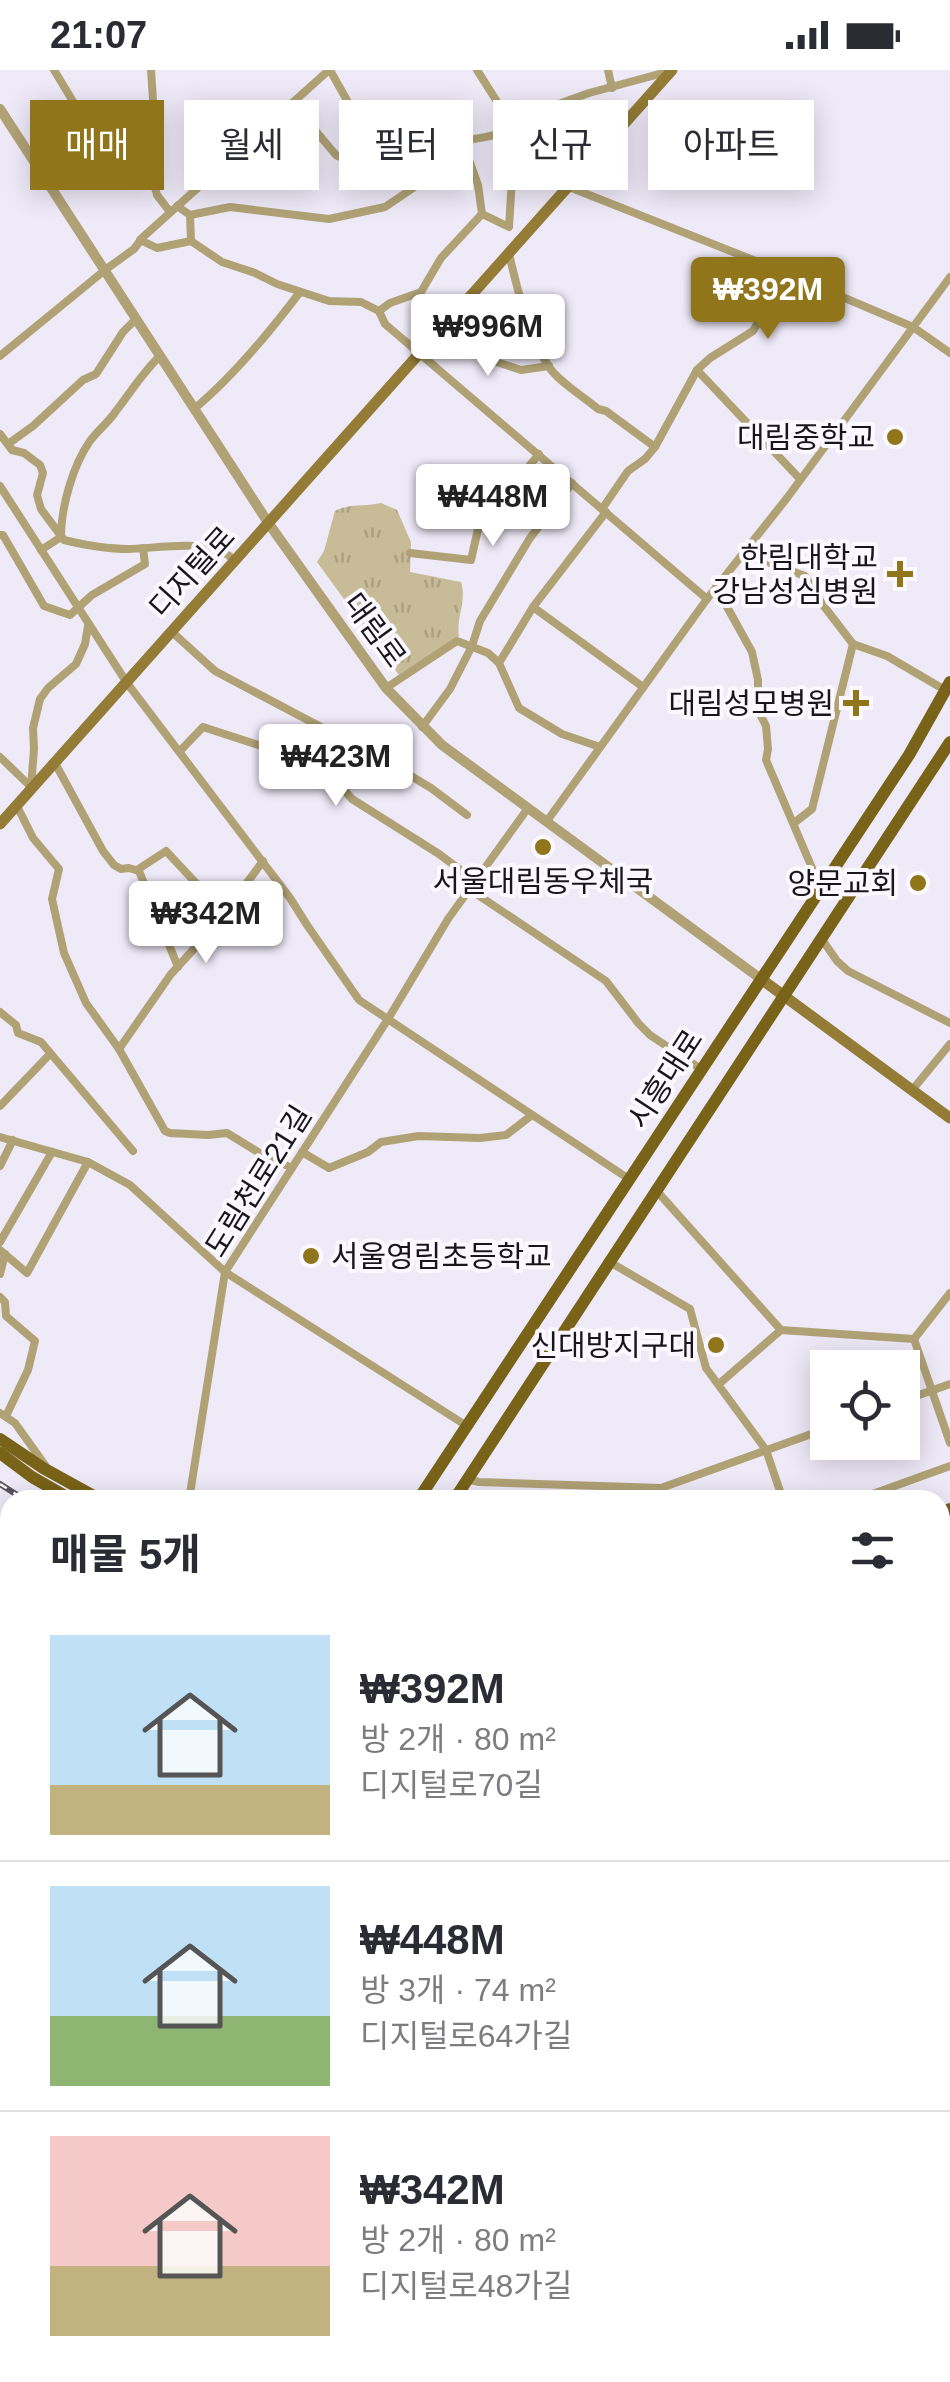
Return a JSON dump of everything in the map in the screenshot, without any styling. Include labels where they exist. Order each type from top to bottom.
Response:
[{"type":"main road","name":"디지털로","points":[[628,119],[671,70]]},
{"type":"main road","name":"디지털로","points":[[0,824],[566,190]]},
{"type":"main road","name":"시흥대로","points":[[425,1490],[909,754],[948,686]]},
{"type":"main road","name":"시흥대로","points":[[460,1490],[950,742]]},
{"type":"main road","name":"대림로","points":[[761,979],[950,1118]]},
{"type":"main road","points":[[0,1440],[82,1490]]},
{"type":"main road","points":[[0,1453],[55,1490]]},
{"type":"street","points":[[54,70],[72,100]]},
{"type":"street","points":[[152,70],[154,184],[156,196],[174,209],[190,215],[230,208],[330,219],[384,208],[410,190]]},
{"type":"street","points":[[295,100],[330,70],[347,100]]},
{"type":"street","points":[[477,70],[496,100]]},
{"type":"street","points":[[608,70],[612,88]]},
{"type":"street","points":[[569,100],[671,70]]},
{"type":"street","name":"대림로","points":[[0,110],[30,155]]},
{"type":"street","points":[[319,135],[339,157]]},
{"type":"street","points":[[473,171],[482,214]]},
{"type":"street","name":"대림로","points":[[53,190],[269,524],[386,688],[442,745],[761,979]]},
{"type":"street","points":[[0,356],[134,249],[195,190]]},
{"type":"street","points":[[511,190],[509,228],[518,294],[550,370],[655,446]]},
{"type":"street","points":[[577,190],[914,327],[950,352]]},
{"type":"street","points":[[482,214],[509,228]]},
{"type":"street","points":[[378,310],[421,292],[441,258],[482,214]]},
{"type":"street","points":[[190,215],[192,241]]},
{"type":"street","points":[[140,240],[157,248],[192,241],[222,262],[300,292],[329,301],[362,302],[378,310],[386,324],[706,599]]},
{"type":"street","points":[[499,663],[628,470],[645,459],[655,446],[697,370],[752,331],[786,273]]},
{"type":"street","points":[[547,821],[706,599],[950,277]]},
{"type":"street","points":[[194,409],[300,292]]},
{"type":"street","points":[[8,444],[83,380],[96,374],[136,319]]},
{"type":"street","points":[[432,340],[520,370],[548,366]]},
{"type":"street","points":[[61,537],[61,515],[70,484],[91,440],[160,356]]},
{"type":"street","points":[[697,370],[800,479]]},
{"type":"street","points":[[0,434],[12,450],[24,453],[40,465],[43,473],[37,496],[41,509],[64,540],[86,546],[207,547],[227,553],[234,562]]},
{"type":"street","points":[[410,553],[471,560],[478,529],[539,454]]},
{"type":"street","points":[[422,727],[450,689],[480,621],[530,538],[572,483]]},
{"type":"street","points":[[0,486],[127,683],[290,898],[359,1000],[629,1179]]},
{"type":"street","points":[[0,510],[9,502]]},
{"type":"street","points":[[0,535],[44,606],[70,614],[92,595],[145,564],[143,548]]},
{"type":"street","points":[[41,550],[61,537]]},
{"type":"street","points":[[743,553],[805,576],[853,644],[948,686]]},
{"type":"street","points":[[716,587],[752,652],[758,680],[758,710],[766,726],[766,760],[820,888]]},
{"type":"street","points":[[533,607],[644,686]]},
{"type":"street","points":[[32,787],[32,728],[40,699],[76,664],[89,624]]},
{"type":"street","points":[[172,632],[214,671],[391,764],[467,815]]},
{"type":"street","points":[[386,688],[458,641],[488,653],[499,663],[519,708],[562,734],[600,748]]},
{"type":"street","points":[[794,823],[812,809],[853,644]]},
{"type":"street","points":[[180,751],[203,727],[295,757],[335,780],[352,799],[440,854],[472,885],[606,982],[650,1035],[701,1069]]},
{"type":"street","points":[[0,757],[32,787]]},
{"type":"street","points":[[55,763],[114,865],[137,870],[166,851],[224,913]]},
{"type":"street","points":[[17,806],[33,838],[59,869],[52,899],[64,953],[86,1003],[119,1049],[164,1130],[227,1133],[292,1168]]},
{"type":"street","name":"도림천로21길","points":[[191,1490],[225,1272],[448,919],[528,808]]},
{"type":"street","points":[[119,1049],[170,974],[224,913],[262,861]]},
{"type":"street","points":[[137,870],[178,967]]},
{"type":"street","points":[[821,938],[848,971],[950,1023]]},
{"type":"street","points":[[0,1012],[16,1026],[18,1034],[41,1042],[133,1151]]},
{"type":"street","points":[[913,1090],[950,1044]]},
{"type":"street","points":[[0,1106],[50,1054]]},
{"type":"street","points":[[302,1152],[329,1168],[368,1152],[381,1142],[420,1136],[506,1135],[532,1114]]},
{"type":"street","points":[[0,1136],[88,1162],[130,1186],[225,1272],[467,1426]]},
{"type":"street","points":[[0,1166],[13,1140]]},
{"type":"street","points":[[0,1242],[52,1152]]},
{"type":"street","points":[[2,1252],[27,1273],[88,1162]]},
{"type":"street","points":[[655,1190],[782,1330],[914,1340]]},
{"type":"street","points":[[0,1274],[2,1252]]},
{"type":"street","points":[[608,1261],[690,1310],[706,1368],[766,1450],[780,1490]]},
{"type":"street","points":[[914,1340],[950,1293]]},
{"type":"street","points":[[0,1297],[6,1316],[35,1341],[28,1370],[3,1414],[15,1422],[51,1473]]},
{"type":"street","points":[[719,1384],[782,1330]]},
{"type":"street","points":[[914,1340],[950,1442]]},
{"type":"street","points":[[920,1394],[950,1384]]},
{"type":"street","points":[[467,1479],[661,1488],[810,1434]]},
{"type":"street","points":[[884,1490],[950,1466]]},
{"type":"green space","points":[[381,503],[397,510],[411,542],[410,572],[461,582],[463,589],[459,636],[399,675],[317,562],[335,511]]},
{"type":"railway","points":[[0,1484],[9,1490]]},
{"type":"place","name":"대림중학교","points":[[895,437]]},
{"type":"place","name":"한림대학교 강남성심병원","points":[[900,574]]},
{"type":"place","name":"대림성모병원","points":[[856,703]]},
{"type":"place","name":"서울대림동우체국","points":[[543,847]]},
{"type":"place","name":"양문교회","points":[[918,883]]},
{"type":"place","name":"서울영림초등학교","points":[[311,1256]]},
{"type":"place","name":"신대방지구대","points":[[716,1345]]}]
